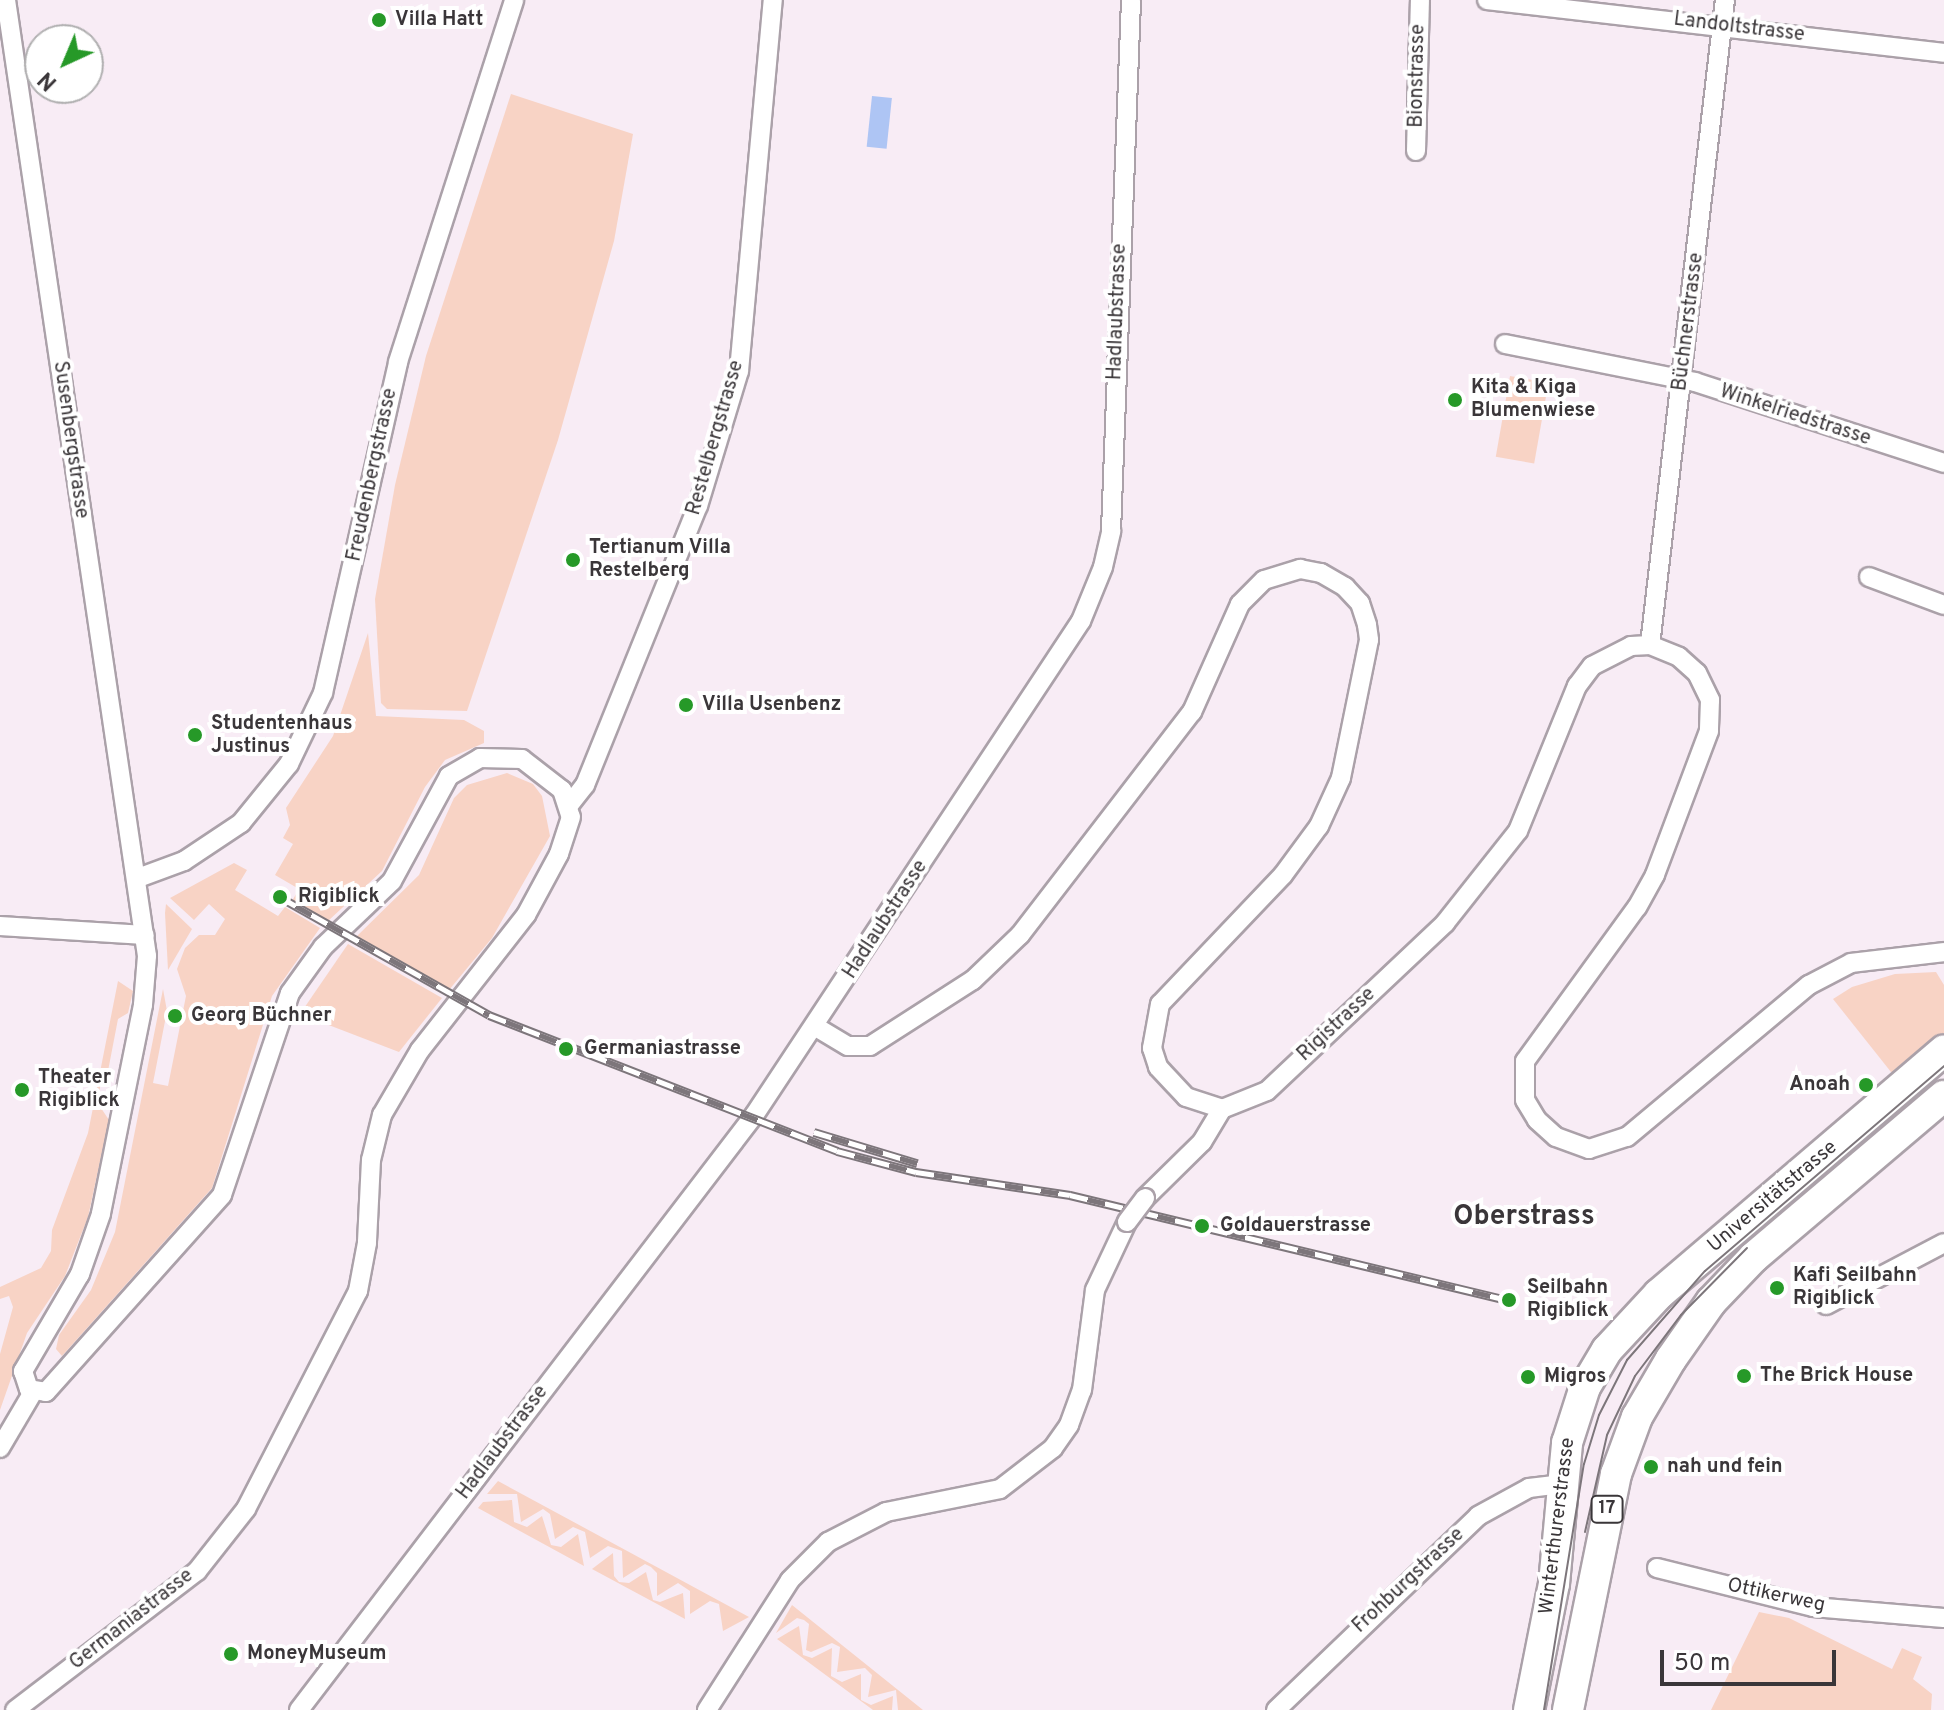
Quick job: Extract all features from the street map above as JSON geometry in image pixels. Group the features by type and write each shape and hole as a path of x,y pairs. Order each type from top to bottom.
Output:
{"main road":[{"name":"Universitätstrasse","path":"1607,1350 1659,1294 1944,1051"},
{"name":"Universitätstrasse","path":"1694,1325 1754,1257 1944,1096"},
{"name":"Winterthurerstrasse","path":"1568,1710 1604,1522 1623,1452 1651,1393 1694,1325"},
{"name":"Winterthurerstrasse","path":"1529,1710 1554,1584 1561,1484 1575,1413 1607,1350"}],"street":[{"name":"Susenbergstrasse","path":"6,0 118,781 138,878"},
{"name":"Freudenbergstrasse","path":"138,878 184,861 241,823 289,764 323,693 398,362 514,0"},
{"name":"Restelbergstrasse","path":"570,804 589,775 698,506 739,371 773,0"},
{"name":"Hadlaubstrasse","path":"299,1710 816,1027 1081,621 1103,567 1112,514 1131,0"},
{"name":"Bionstrasse","path":"1416,151 1420,0"},
{"name":"Landoltstrasse","path":"1487,0 1944,53"},
{"name":"Büchnerstrasse","path":"1650,645 1725,0"},
{"name":"Winkelriedstrasse","path":"1505,344 1682,379 1944,463"},
{"path":"707,1710 790,1580 828,1542 886,1512 1000,1489 1039,1465 1069,1425 1082,1390 1089,1314 1114,1243 1145,1198 1202,1142 1222,1109 1186,1097 1171,1084 1152,1048 1153,1028 1160,1004 1301,852 1341,778 1369,640 1360,603 1345,587 1307,570 1264,580 1240,604 1192,712 1020,935 973,980 870,1046 848,1046 816,1027"},
{"path":"1869,577 1944,605"},
{"path":"1650,645 1679,657 1697,673 1710,700 1709,731 1655,875 1637,907 1525,1061 1525,1100 1537,1120 1556,1137 1589,1149 1627,1137 1809,985 1851,963 1944,952"},
{"name":"Rigistrasse","path":"1222,1109 1267,1091 1445,923 1518,831 1577,686 1612,653 1650,645"},
{"path":"33,1392 46,1392 70,1367 222,1195 290,993 323,947 392,881 449,776 480,758 511,756 541,769 570,804"},
{"name":"Germaniastrasse","path":"15,1710 197,1571 246,1509 358,1291 367,1243 371,1160 382,1115 420,1050 526,915 559,854 571,817 570,804"},
{"path":"33,1392 23,1371 80,1274 101,1214 143,1005 145,935 138,878"},
{"path":"0,926 145,935"},
{"path":"1826,1305 1944,1243"},
{"path":"0,1448 33,1392"},
{"name":"Frohburgstrasse","path":"1276,1710 1402,1585 1478,1516 1507,1498 1549,1482 1561,1484"},
{"name":"Ottikerweg","path":"1657,1568 1810,1606 1944,1618"}],"shaded area":[{"path":"511,94 633,134 614,241 558,440 467,711 387,709 381,703 375,599 395,485 426,356"},
{"path":"1510,376 1548,383 1534,464 1496,457"},
{"path":"368,633 376,716 464,720 484,731 484,743 445,760 425,787 382,871 328,921 292,901 299,889 275,875 293,844 283,838 290,825 286,808 333,736"},
{"path":"507,773 533,784 542,796 550,836 492,938 449,990 356,937 419,875 454,798 467,785"},
{"path":"234,863 247,870 235,890 278,916 285,907 320,928 272,996 212,1188 62,1356 56,1349 59,1335 91,1290 115,1232 163,989 167,1011 153,1083 168,1086 186,996 177,969 185,948 199,935 215,935 225,919 209,904 194,920 170,898"},
{"path":"166,904 192,929 168,970 165,913"},
{"path":"348,944 442,998 399,1052 300,1014"},
{"path":"1936,972 1944,985 1944,1034 1900,1072 1891,1072 1833,999 1852,987 1895,974"},
{"path":"118,981 133,991 128,1013 118,1019 108,1071 103,1073 97,1102 109,1120 88,1217 65,1276 27,1333 0,1410 0,1354 13,1307 9,1296 0,1299 0,1287 41,1268 51,1251 52,1230 88,1133"},
{"path":"498,1481 749,1617 723,1631 719,1604 710,1601 690,1614 690,1591 678,1583 657,1596 657,1573 651,1567 645,1564 623,1578 622,1551 608,1546 590,1558 585,1532 573,1527 555,1539 550,1514 543,1509 521,1522 517,1494 487,1494"},
{"path":"512,1500 514,1522 527,1527 542,1516 551,1545 561,1547 578,1534 584,1566 478,1508 483,1502"},
{"path":"613,1553 614,1576 619,1582 629,1583 646,1572 653,1600 660,1602 683,1593 685,1619 592,1569"},
{"path":"792,1605 923,1710 898,1710 896,1690 868,1697 872,1675 865,1668 837,1672 840,1647 832,1643 811,1652 806,1650 809,1624 804,1620 797,1618 776,1633"},
{"path":"1759,1612 1789,1618 1892,1669 1902,1648 1922,1657 1913,1679 1932,1694 1931,1710 1711,1710"},
{"path":"799,1626 803,1655 812,1658 832,1648 831,1676 842,1682 861,1674 861,1700 871,1705 893,1696 892,1710 873,1710 777,1639"}],"water":[{"path":"872,96 892,98 887,149 867,147"}],"tram line":[{"path":"1544,1710 1584,1464 1599,1415 1627,1360 1705,1271 1944,1066"},
{"path":"1585,1532 1607,1435 1635,1376 1681,1315 1747,1248"}],"railway":[{"path":"280,897 489,1015 837,1151 916,1172 1070,1195 1509,1300"},
{"path":"814,1132 917,1163"}],"place":[{"name":"Villa Hatt","path":"379,20"},
{"name":"Kita & Kiga Blumenwiese","path":"1455,400"},
{"name":"Tertianum Villa Restelberg","path":"573,560"},
{"name":"Villa Usenbenz","path":"686,705"},
{"name":"Studentenhaus Justinus","path":"195,735"},
{"name":"Rigiblick","path":"280,897"},
{"name":"Georg Büchner","path":"175,1016"},
{"name":"Germaniastrasse","path":"566,1049"},
{"name":"Anoah","path":"1866,1085"},
{"name":"Theater Rigiblick","path":"22,1090"},
{"name":"Goldauerstrasse","path":"1202,1226"},
{"name":"Kafi Seilbahn Rigiblick","path":"1777,1288"},
{"name":"Seilbahn Rigiblick","path":"1509,1300"},
{"name":"The Brick House","path":"1744,1376"},
{"name":"Migros","path":"1528,1377"},
{"name":"nah und fein","path":"1651,1467"},
{"name":"MoneyMuseum","path":"231,1654"}],"district":[{"name":"Oberstrass","path":"1524,1217"}]}
